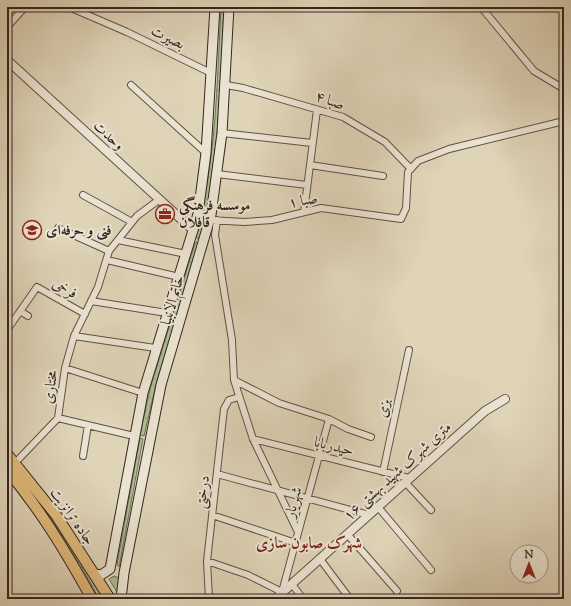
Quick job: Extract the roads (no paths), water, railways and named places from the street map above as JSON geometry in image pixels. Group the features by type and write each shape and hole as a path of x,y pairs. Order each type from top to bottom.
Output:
{"main road":[{"name":"خاتم الانبیا","path":"110,569 143,393 155,348 198,214 206,153 215,7"},
{"name":"خاتم الانبیا","path":"121,599 124,573 161,385 188,294 213,220 226,85 229,7"},
{"path":"204,171 207,168 212,167 217,174"},
{"path":"174,290 177,299 182,299 188,294"},
{"name":"جاده ترانزیت","path":"7,454 56,515 110,599"},
{"name":"جاده ترانزیت","path":"7,470 45,519 65,550 92,599"},
{"path":"95,574 101,575 110,569 124,573"}],"street":[{"path":"7,27 24,7"},
{"name":"بصيرت","path":"69,7 126,32 211,73"},
{"path":"481,7 534,71 564,89"},
{"name":"وحدت","path":"7,62 160,198 193,230"},
{"path":"131,85 206,153"},
{"name":"صبا ۴","path":"226,85 250,90 343,117 385,142 411,169"},
{"path":"304,212 317,110"},
{"path":"411,169 418,161 449,149 564,121"},
{"path":"222,133 312,143"},
{"path":"310,165 383,176"},
{"name":"صبا ۱","path":"213,220 244,222 272,220 321,208 401,219 406,208 406,186 408,172 411,169"},
{"path":"217,174 307,185"},
{"path":"82,195 132,222"},
{"name":"مختاری","path":"15,463 58,418 65,368 74,336 91,301 109,251 137,216 160,198"},
{"path":"213,220 232,340 234,380 253,439 298,532"},
{"path":"58,228 109,251"},
{"path":"118,240 186,254"},
{"path":"107,260 179,276"},
{"name":"فرخی","path":"7,330 37,287 85,314"},
{"path":"91,301 167,313"},
{"path":"20,311 28,316"},
{"path":"74,336 155,348"},
{"name":"بزی","path":"383,472 409,350"},
{"path":"65,368 143,393"},
{"path":"234,380 279,403 329,419 348,429 371,437"},
{"name":"درختی","path":"208,599 207,562 224,409 229,400 239,397"},
{"name":"۱۶ متری شهرک شهيد بهشتی","path":"275,599 485,411 505,399"},
{"path":"58,418 134,436"},
{"name":"شهریار","path":"282,592 329,419"},
{"path":"83,456 88,425"},
{"name":"حیدربابا","path":"253,439 383,472 407,480"},
{"path":"217,474 369,515"},
{"path":"407,480 431,510"},
{"path":"378,507 431,570"},
{"path":"212,516 296,543"},
{"path":"348,535 397,591"},
{"path":"320,559 350,599"},
{"path":"207,562 248,575 282,592"},
{"path":"292,584 303,599"}],"place":[{"name":"موسسه فرهنگی قافلان","path":"165,214"},
{"name":"فنی و حرفه‌ای","path":"32,230"}],"district":[{"name":"شهرک صابون سازی","path":"309,542"}]}
